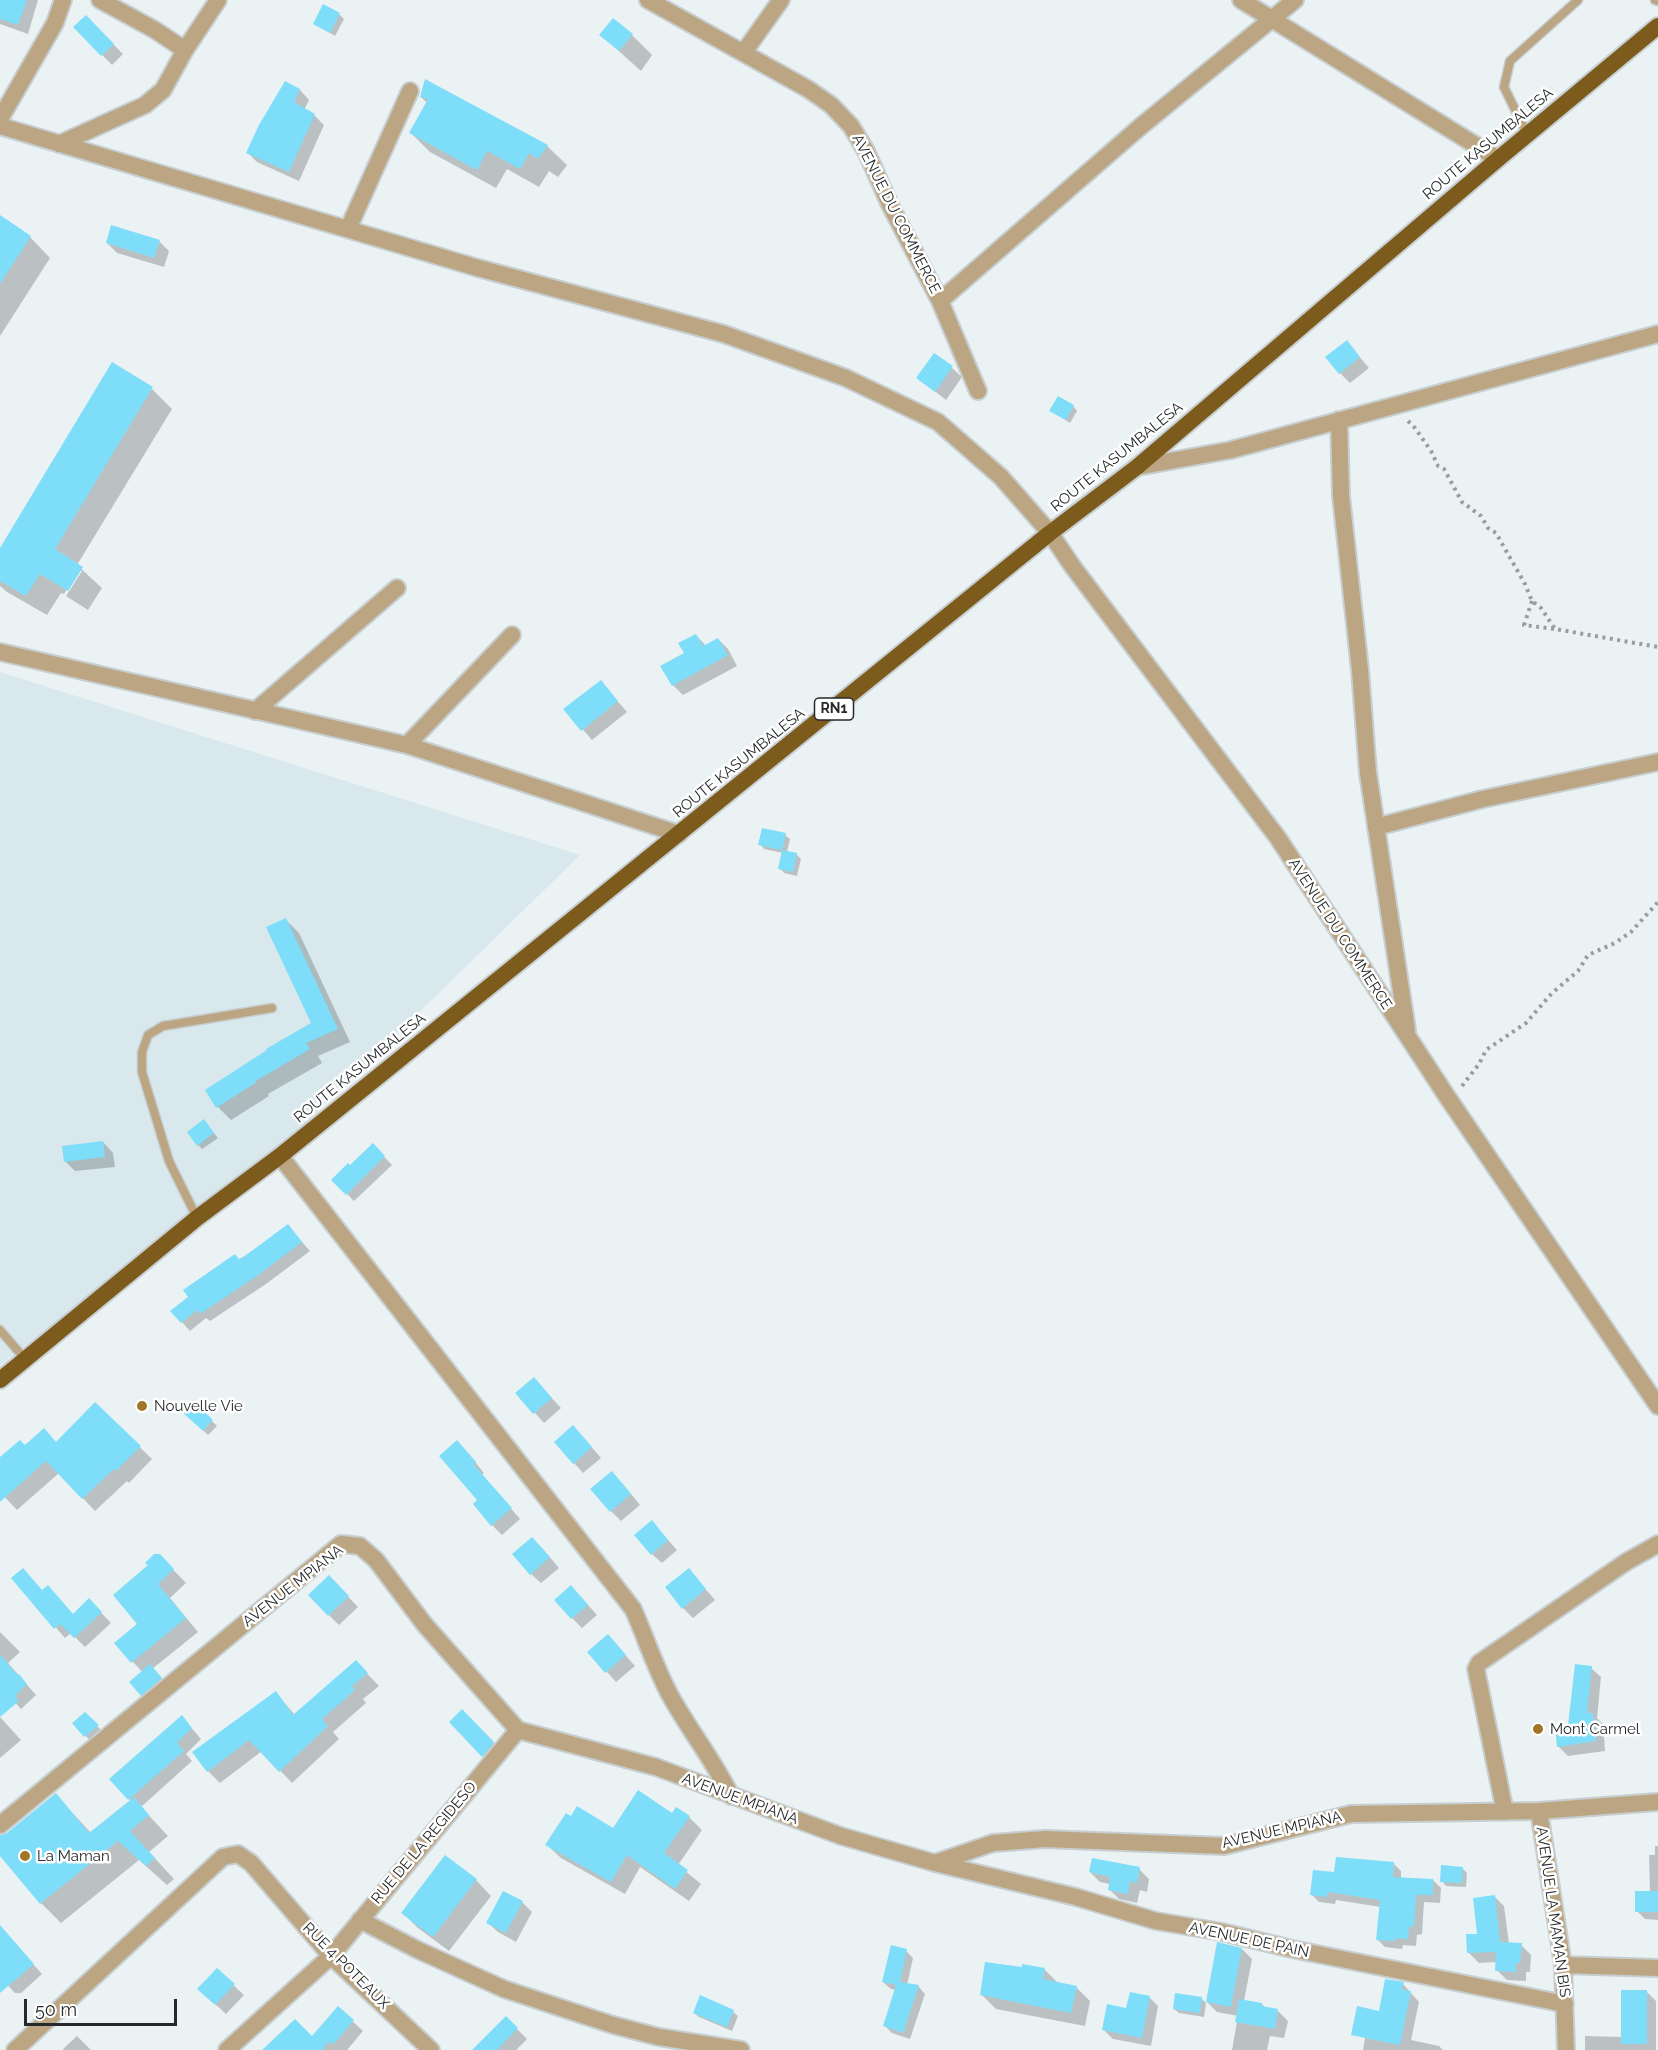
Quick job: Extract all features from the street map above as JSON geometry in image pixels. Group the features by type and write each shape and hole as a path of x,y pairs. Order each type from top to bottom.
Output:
{"highway":[{"name":"ROUTE KASUMBALESA","path":"0,1380 197,1218 280,1156 1050,533 1137,467 1527,134 1658,26"}],"street":[{"path":"0,119 55,23 63,0"},
{"path":"100,0 155,30 185,50"},
{"path":"59,144 145,105 163,90 185,50 218,0"},
{"name":"AVENUE DU COMMERCE","path":"648,0 808,89 831,105 851,126 866,150 890,205 940,301 978,391"},
{"path":"744,52 781,0"},
{"path":"1241,0 1498,159"},
{"path":"940,301 1140,128 1295,0"},
{"path":"348,230 410,91"},
{"name":"AVENUE DU COMMERCE","path":"0,126 478,268 724,334 823,368 938,422 1001,477 1050,533 1278,838 1448,1098 1658,1406"},
{"path":"1137,467 1231,450 1658,334"},
{"path":"1339,420 1342,507 1360,670 1368,773 1408,1038"},
{"path":"255,711 397,588"},
{"path":"407,745 512,635"},
{"path":"0,652 407,745 679,834"},
{"path":"1376,827 1483,799 1658,762"},
{"path":"280,1156 633,1609 670,1695 693,1735 718,1770 731,1796"},
{"name":"AVENUE MPIANA","path":"0,1825 342,1544 360,1546 376,1560 425,1625 518,1730 656,1767 841,1836 935,1863 993,1844 1045,1839 1224,1846 1351,1814 1539,1811 1658,1802"},
{"path":"1505,1812 1476,1669 1479,1663 1607,1575 1658,1544"},
{"name":"RUE DE LA REGIDESO","path":"227,2050 331,1956 518,1730"},
{"name":"AVENUE LA MAMAN BIS","path":"1539,1811 1563,1965 1566,2050"},
{"name":"RUE 4 POTEAUX","path":"15,2050 223,1857 238,1854 251,1863 331,1956 427,2049"},
{"name":"AVENUE DE PAIN","path":"935,1863 1076,1897 1156,1921 1222,1932 1292,1949 1565,2004"},
{"path":"360,1920 418,1950 504,1989 659,2037 741,2050"},
{"path":"1563,1965 1658,1968"}],"lane":[{"path":"1527,134 1504,87 1510,61 1578,0"},
{"path":"197,1218 169,1161 142,1072 142,1052 148,1035 163,1026 272,1008"},
{"path":"0,1330 26,1359"}],"path":[{"path":"1398,404 1406,420 1415,428 1431,451 1438,466 1444,469 1462,502 1496,533 1519,572 1532,601 1541,608 1555,629"},
{"path":"1532,601 1524,625 1658,647"},
{"path":"1448,1098 1467,1081 1486,1050 1526,1023 1552,993 1578,971 1588,955 1615,943 1631,932 1658,902"}],"shaded area":[{"path":"0,672 580,855 277,1151 0,1365"}],"building":[{"path":"0,0 27,0 18,25 0,19"},
{"path":"323,4 340,13 330,33 313,24"},
{"path":"86,15 114,44 101,56 73,27"},
{"path":"613,18 633,34 619,51 599,35"},
{"path":"425,79 548,145 538,159 529,153 520,169 487,151 477,170 409,133 428,99 420,97"},
{"path":"285,81 300,89 294,102 315,114 289,172 246,153 259,125"},
{"path":"0,215 31,236 0,284"},
{"path":"111,225 160,240 154,258 106,243"},
{"path":"1347,340 1360,357 1339,374 1325,357"},
{"path":"934,353 953,366 935,392 916,378"},
{"path":"112,362 153,387 55,549 83,567 68,591 40,574 26,596 0,581 0,548"},
{"path":"1058,396 1074,405 1066,420 1049,411"},
{"path":"696,634 703,646 718,638 728,655 672,686 660,666 684,653 678,643"},
{"path":"601,680 618,701 581,731 563,709"},
{"path":"762,828 786,833 782,850 758,845"},
{"path":"782,850 797,853 793,872 778,869"},
{"path":"286,918 338,1029 306,1043 310,1049 216,1108 205,1090 266,1049 311,1023 266,927"},
{"path":"204,1119 214,1133 197,1146 187,1132"},
{"path":"103,1141 105,1157 64,1162 62,1146"},
{"path":"373,1143 385,1156 346,1195 331,1180"},
{"path":"288,1224 302,1242 257,1276 200,1314 197,1310 181,1323 170,1311 188,1297 183,1290 235,1254 239,1259 245,1256"},
{"path":"534,1377 552,1398 533,1414 515,1393"},
{"path":"192,1400 213,1420 203,1431 181,1411"},
{"path":"95,1402 141,1446 116,1471 114,1469 82,1499 46,1461 0,1502 0,1457 20,1440 25,1445 44,1428 56,1442"},
{"path":"573,1425 592,1447 573,1464 554,1442"},
{"path":"457,1440 476,1462 473,1464 512,1508 491,1526 473,1504 477,1500 439,1456"},
{"path":"612,1471 631,1494 610,1512 590,1489"},
{"path":"652,1520 668,1540 651,1555 634,1535"},
{"path":"532,1537 550,1557 530,1575 512,1554"},
{"path":"154,1554 160,1554 174,1569 158,1584 186,1618 131,1663 114,1643 137,1624 113,1595 148,1565 145,1563"},
{"path":"23,1568 42,1590 48,1585 73,1614 89,1598 102,1612 74,1638 60,1624 54,1629 11,1578"},
{"path":"689,1568 706,1589 682,1609 665,1587"},
{"path":"329,1575 349,1596 328,1616 308,1595"},
{"path":"571,1585 588,1605 571,1619 554,1600"},
{"path":"608,1634 626,1655 605,1673 587,1652"},
{"path":"0,1654 27,1684 15,1696 19,1701 0,1717"},
{"path":"356,1660 368,1673 352,1686 355,1690 322,1719 328,1726 279,1772 249,1740 207,1772 192,1752 276,1691 293,1715"},
{"path":"150,1664 162,1678 141,1696 129,1682"},
{"path":"1575,1664 1592,1666 1587,1713 1593,1713 1596,1741 1557,1747 1555,1726 1568,1725"},
{"path":"462,1709 494,1742 482,1757 449,1722"},
{"path":"85,1712 99,1725 84,1737 72,1723"},
{"path":"182,1715 192,1728 177,1743 184,1751 128,1800 109,1779"},
{"path":"638,1790 672,1813 676,1807 690,1816 664,1853 688,1870 675,1889 627,1855 611,1882 545,1845 566,1813 571,1816 577,1806 613,1828"},
{"path":"56,1793 89,1833 134,1797 149,1815 130,1831 155,1858 146,1866 118,1841 40,1904 0,1856 0,1835 7,1833"},
{"path":"445,1855 477,1879 433,1937 401,1913"},
{"path":"1336,1857 1394,1862 1393,1877 1433,1879 1433,1895 1416,1895 1414,1926 1409,1927 1408,1939 1376,1940 1380,1900 1328,1892 1327,1897 1310,1895 1313,1870 1334,1872"},
{"path":"1092,1858 1140,1867 1137,1883 1130,1881 1128,1894 1108,1890 1110,1877 1089,1872"},
{"path":"1441,1865 1463,1867 1462,1883 1440,1882"},
{"path":"503,1891 523,1901 506,1933 486,1923"},
{"path":"1635,1891 1658,1891 1658,1912 1635,1912"},
{"path":"1495,1895 1500,1942 1522,1943 1520,1963 1516,1963 1516,1972 1495,1971 1496,1952 1467,1953 1466,1934 1477,1934 1473,1898"},
{"path":"0,1925 34,1964 0,1993"},
{"path":"1217,1942 1242,1948 1231,2007 1206,2002"},
{"path":"891,1945 907,1949 900,1982 919,1985 903,2033 883,2026 896,1985 882,1982"},
{"path":"985,1962 1045,1968 1043,1979 1077,1986 1071,2013 980,1995"},
{"path":"217,1968 235,1984 215,2005 197,1989"},
{"path":"1385,1979 1404,1982 1402,1990 1411,1991 1400,2045 1351,2035 1357,2006 1379,2011"},
{"path":"1621,1990 1647,1990 1647,2044 1621,2044"},
{"path":"1130,1992 1150,1996 1142,2038 1102,2030 1107,2004 1126,2008"},
{"path":"1175,1993 1202,1997 1200,2013 1173,2009"},
{"path":"700,1995 734,2010 727,2027 693,2013"},
{"path":"1239,1999 1262,2003 1262,2006 1278,2009 1275,2029 1235,2022"},
{"path":"338,2006 354,2020 333,2045 330,2041 323,2048 325,2050 262,2050 295,2019 312,2036"},
{"path":"506,2016 518,2028 497,2050 472,2050"}],"place":[{"name":"Nouvelle Vie","path":"142,1406"},
{"name":"Mont Carmel","path":"1538,1729"},
{"name":"La Maman","path":"25,1856"}]}
